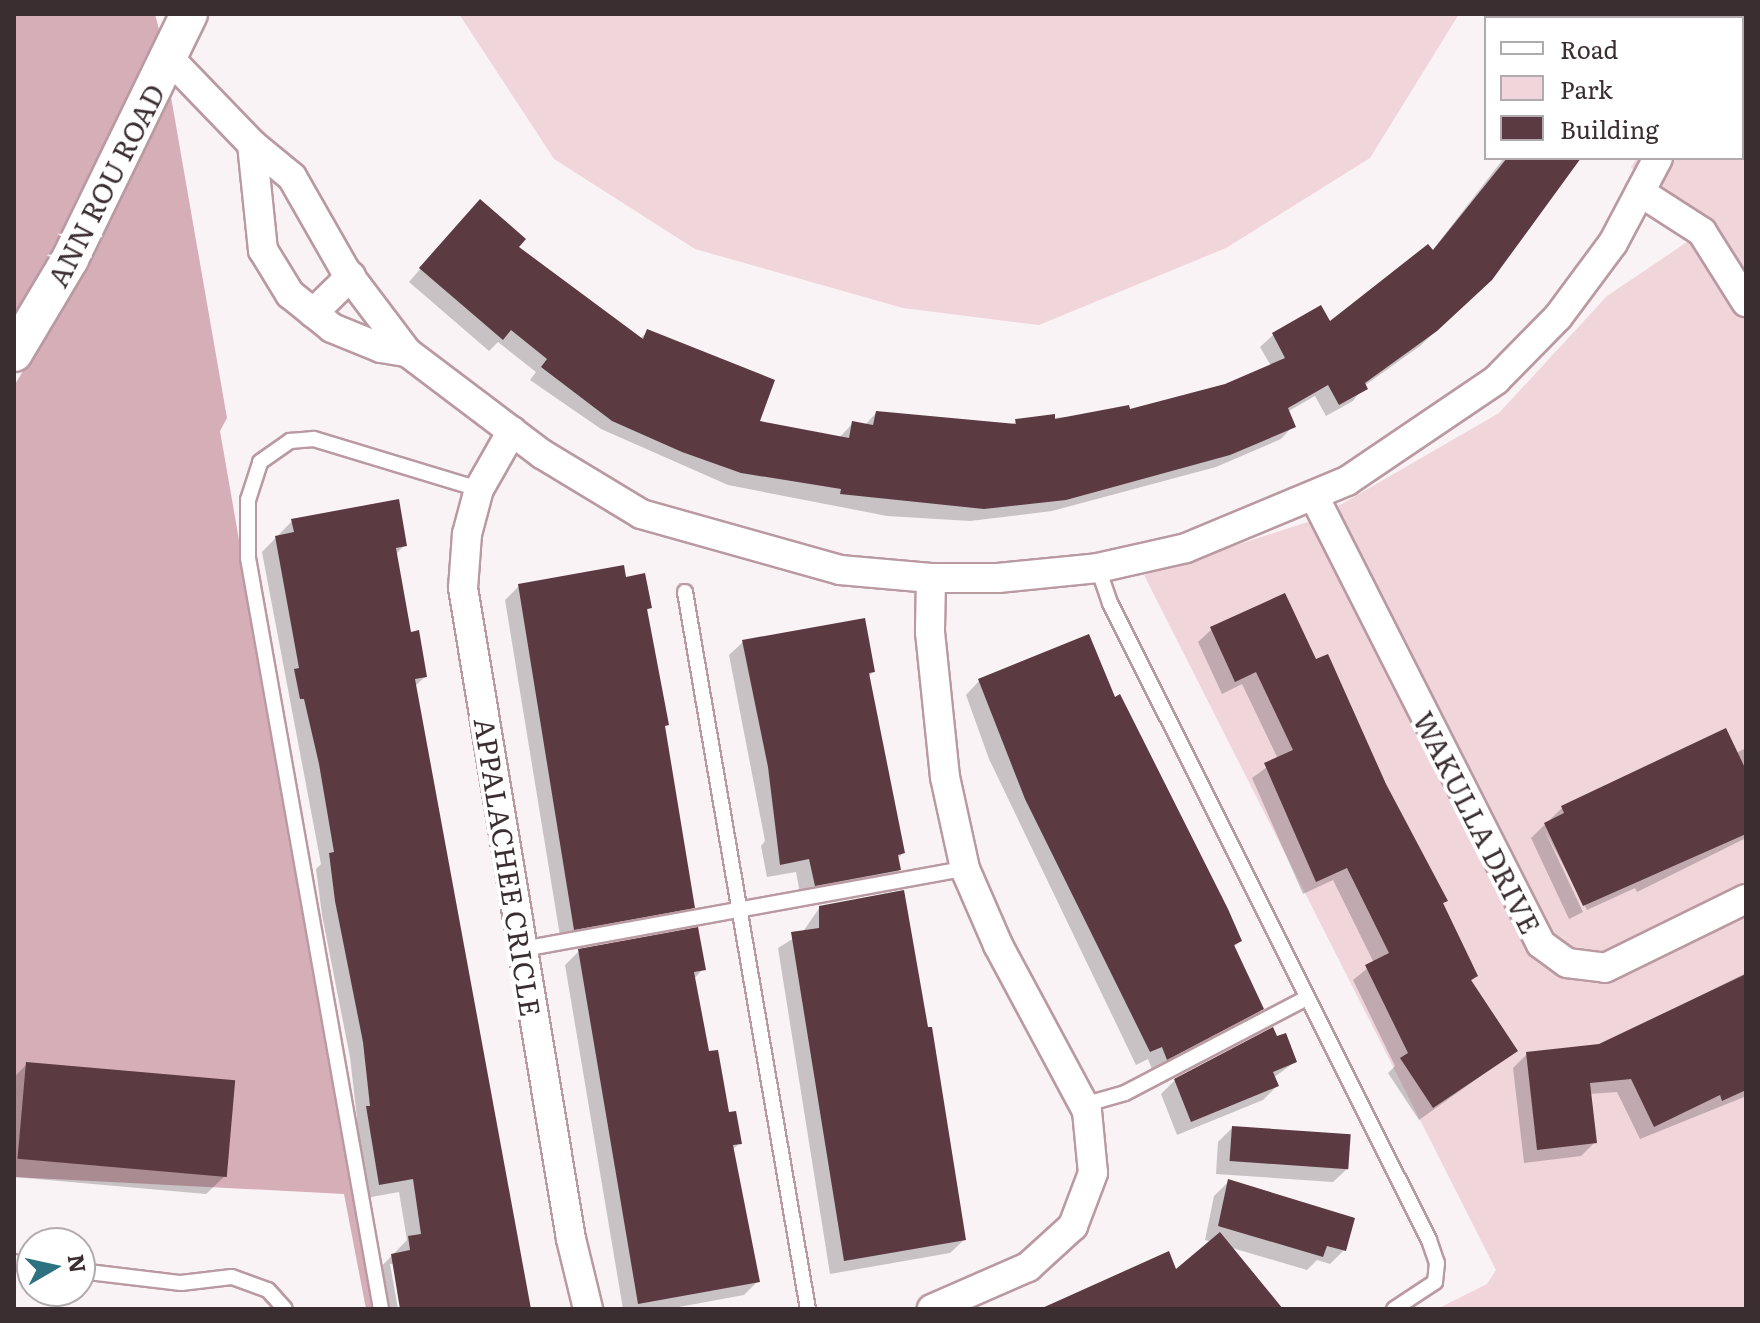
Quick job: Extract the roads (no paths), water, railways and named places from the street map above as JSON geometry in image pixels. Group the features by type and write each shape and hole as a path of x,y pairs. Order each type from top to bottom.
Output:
{"street":[{"name":"ANN ROU ROAD","path":"14,353 70,259 171,60 189,14"},
{"path":"171,60 252,144 292,177 351,276 407,352 512,431 641,514 840,570 931,578 998,578 1098,568 1186,548 1314,496 1359,474 1496,380 1558,317 1613,243 1657,160"},
{"path":"252,144 263,250 290,294 332,328 381,348 407,352"},
{"path":"1640,192 1702,232 1746,302"},
{"path":"313,313 351,276"},
{"name":"APPALACHEE CRICLE","path":"512,431 479,489 467,534 463,588 523,949 588,1309"},
{"name":"WAKULLA DRIVE","path":"1314,496 1541,944 1567,963 1605,968 1746,899"},
{"path":"931,578 929,627 945,777 965,869 998,945 1083,1105 1093,1173 1073,1226 1028,1267 932,1309"}],"lane":[{"path":"381,1309 248,558 248,500 260,462 290,441 314,439 479,489"},
{"path":"1098,568 1117,617 1437,1263 1435,1282 1394,1309"},
{"path":"685,592 740,907 766,1082 808,1309"},
{"path":"523,949 740,907 965,869"},
{"path":"1083,1105 1125,1093 1307,998"},
{"path":"96,1273 181,1283 232,1277 268,1290 285,1309"}]}
